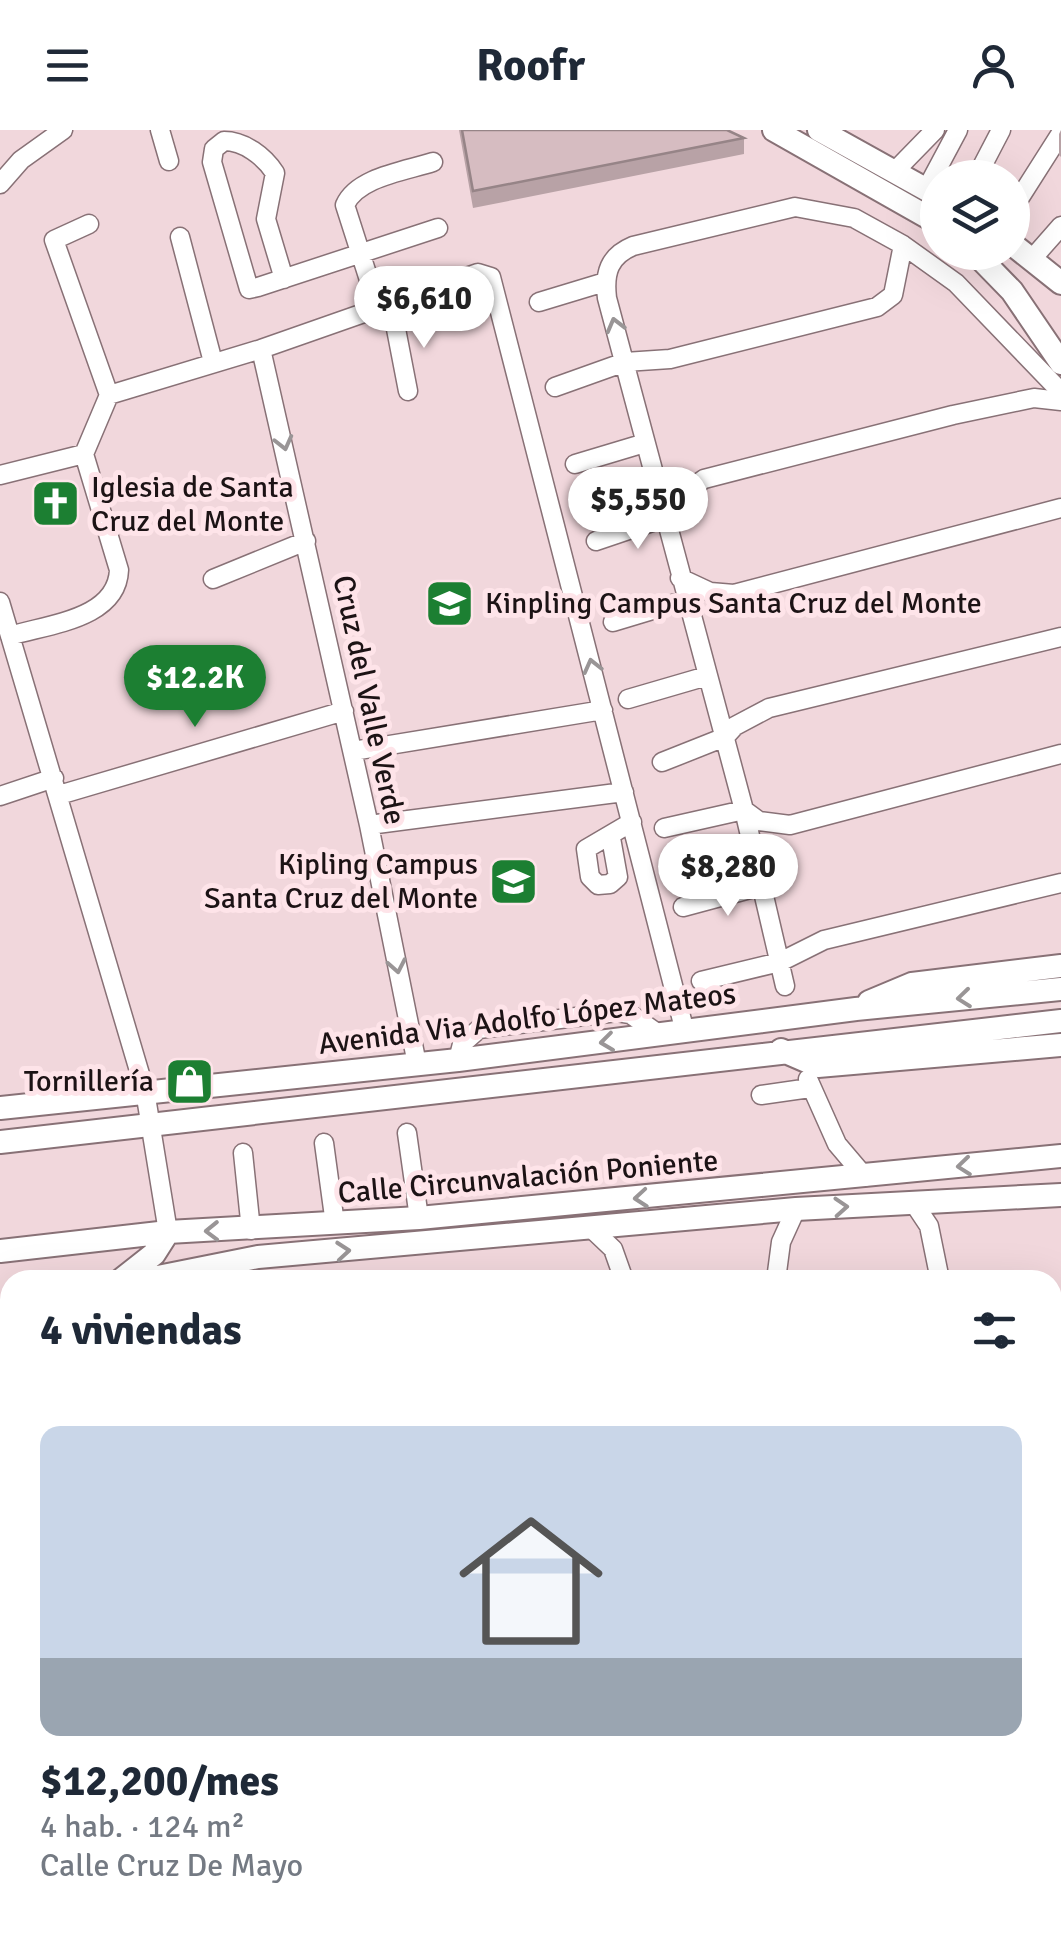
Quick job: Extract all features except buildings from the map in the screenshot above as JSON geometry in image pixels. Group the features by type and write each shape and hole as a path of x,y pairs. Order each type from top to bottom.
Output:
{"main road":[{"path":"774,130 920,213"},
{"path":"819,130 920,186"},
{"path":"1032,259 1061,283"},
{"path":"992,270 1012,291 1060,360"},
{"path":"1060,360 1061,327"},
{"path":"856,1009 912,984 1061,966"},
{"name":"Avenida Via Adolfo López Mateos","path":"0,1108 458,1060 856,1009 1061,989"},
{"name":"Avenida Via Adolfo López Mateos","path":"0,1142 1061,1021"},
{"path":"781,1050 818,1066 1061,1045"},
{"name":"Calle Circunvalación Poniente","path":"0,1250 168,1232 419,1218 1061,1156"},
{"name":"Calle Circunvalación Poniente","path":"202,1270 258,1258 796,1210 1061,1196"},
{"path":"134,1270 154,1254 168,1232"}],"street":[{"path":"0,184 32,150 63,130"},
{"path":"160,130 169,161"},
{"path":"894,172 935,130"},
{"path":"946,160 958,130"},
{"path":"986,160 1002,130"},
{"path":"1030,182 1061,133"},
{"path":"284,279 266,219 274,173 268,162 237,141 224,141 214,149 212,162 249,289 284,279 359,255 438,228"},
{"path":"408,392 384,305 359,255 346,215 349,194 433,162"},
{"path":"785,986 744,810 664,518 605,282 618,252 794,206 854,218 903,244 956,283 1061,392"},
{"path":"10,636 90,611 106,603 118,588 118,570 84,454 109,395 54,240 88,224"},
{"path":"1032,259 1060,229"},
{"path":"180,237 212,362"},
{"path":"555,387 624,362 670,359 877,307 893,294 903,244"},
{"path":"109,395 484,274 495,283 685,1032"},
{"path":"539,302 605,282"},
{"name":"Cruz del Valle Verde","path":"261,348 344,710 417,1064"},
{"path":"596,541 664,518 678,497 704,480 952,415 1034,398 1061,401"},
{"path":"575,464 645,443"},
{"path":"0,475 84,454"},
{"path":"680,578 710,592 734,594 1061,508"},
{"path":"213,579 306,540"},
{"path":"613,622 686,600"},
{"path":"0,602 145,1092 168,1232"},
{"path":"662,762 724,737 735,726 769,708 1061,636"},
{"path":"628,699 707,676"},
{"path":"0,796 57,786 344,710"},
{"path":"352,751 603,710"},
{"path":"744,810 758,821 790,825 1061,754"},
{"path":"369,825 624,792"},
{"path":"664,828 744,810"},
{"path":"612,838 632,822"},
{"path":"701,981 780,962 824,940 1061,883"},
{"path":"683,907 761,886"},
{"path":"761,1095 809,1084 837,1144 865,1177"},
{"path":"407,1133 419,1218"},
{"path":"324,1144 335,1224"},
{"path":"243,1153 251,1230"},
{"path":"913,1202 933,1238 938,1270"},
{"path":"777,1270 781,1242 796,1210"},
{"path":"593,1230 613,1249 620,1270"}],"place":[{"name":"Iglesia de Santa Cruz del Monte","path":"56,504"},
{"name":"Kinpling Campus Santa Cruz del Monte","path":"450,603"},
{"name":"Kipling Campus Santa Cruz del Monte","path":"513,881"},
{"name":"Tornillería","path":"189,1081"}]}
